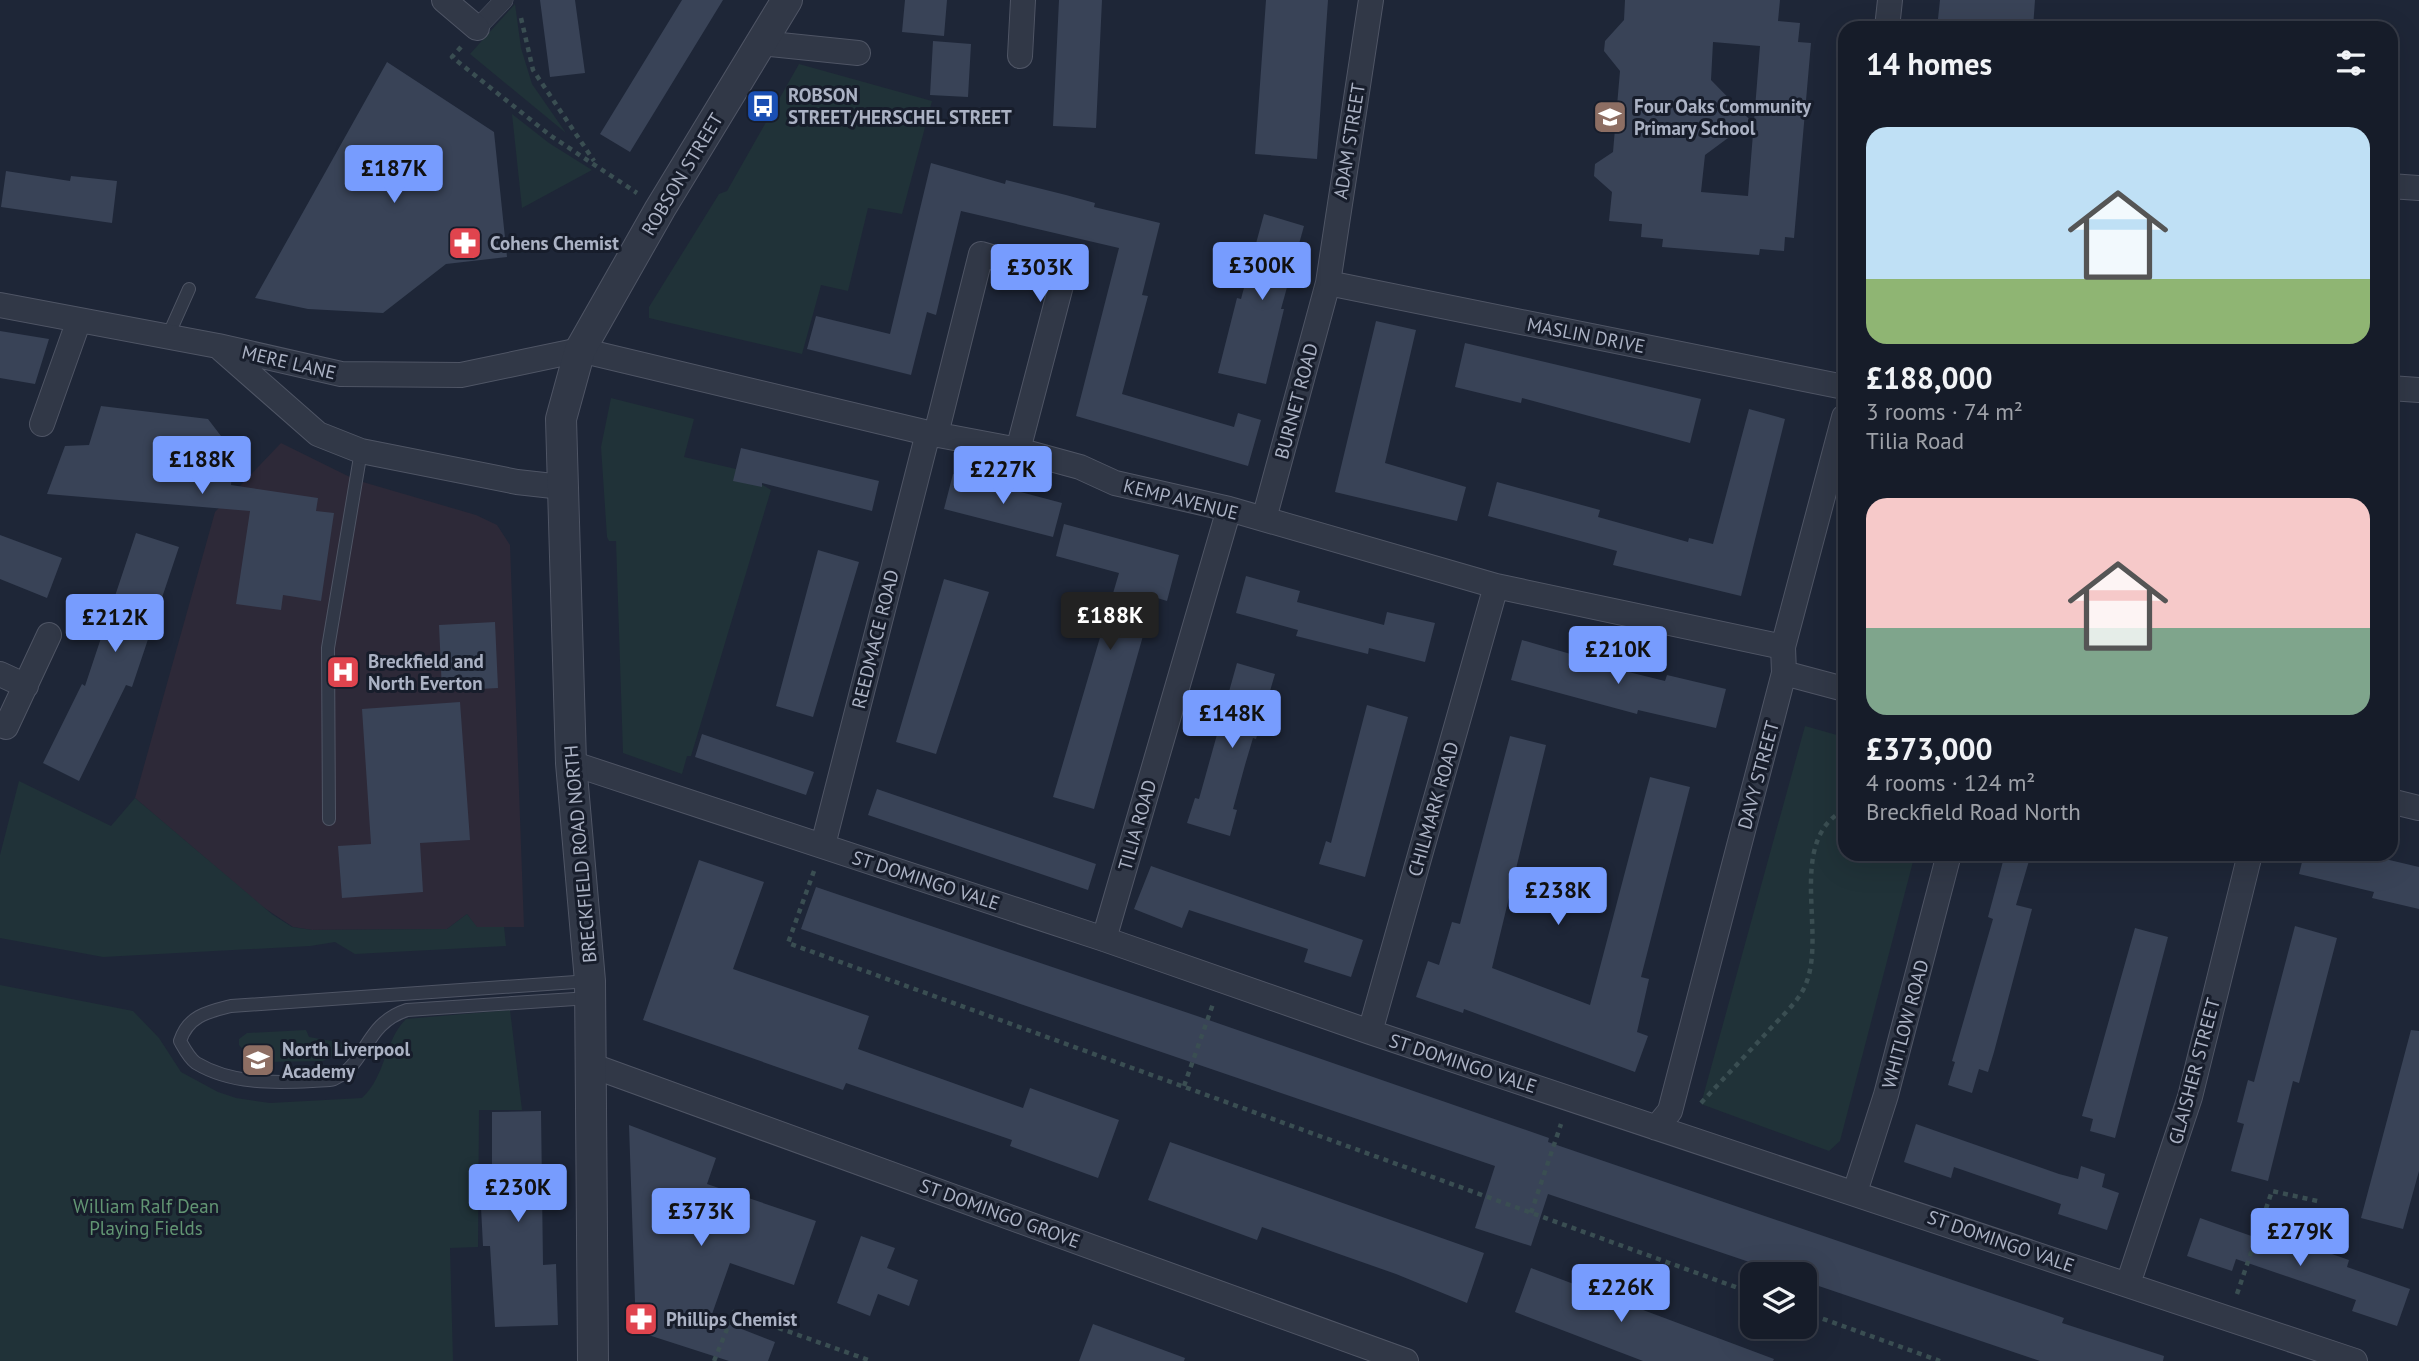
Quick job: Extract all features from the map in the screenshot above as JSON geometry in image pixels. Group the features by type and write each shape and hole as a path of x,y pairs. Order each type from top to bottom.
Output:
{"street":[{"path":"444,0 477,28 503,0"},
{"name":"ROBSON STREET","path":"580,350 660,209 787,0"},
{"path":"1020,56 1023,0"},
{"name":"ADAM STREET","path":"1328,283 1371,0"},
{"path":"1888,21 1890,0"},
{"path":"761,43 858,53"},
{"path":"2398,187 2419,188"},
{"name":"REEDMACE ROAD","path":"823,845 981,254 1063,278 1018,450"},
{"name":"MASLIN DRIVE","path":"1328,283 1838,386"},
{"name":"BURNET ROAD","path":"1264,519 1328,283"},
{"name":"MERE LANE","path":"0,305 218,346 341,374 461,375 580,350"},
{"path":"42,424 79,320"},
{"path":"218,346 318,434 361,451 517,482 562,487"},
{"name":"KEMP AVENUE","path":"580,350 932,434 1018,450 1080,467 1115,483 1229,509 1496,586 1783,647"},
{"name":"BRECKFIELD ROAD NORTH","path":"580,350 561,419 562,487 571,763 590,990 593,1066 595,1360"},
{"path":"2398,389 2419,390"},
{"name":"DAVY STREET","path":"1656,1128 1670,1111 1784,673 1783,647 1838,440"},
{"name":"TILIA ROAD","path":"1104,939 1229,509"},
{"name":"CHILMARK ROAD","path":"1370,1032 1496,586"},
{"path":"6,727 49,635"},
{"path":"1784,673 1838,688"},
{"path":"0,674 26,685"},
{"name":"ST DOMINGO VALE","path":"571,763 1104,939 1370,1032 2355,1361"},
{"path":"2398,803 2419,808"},
{"name":"WHITLOW ROAD","path":"1855,1192 1886,1095 1947,861"},
{"name":"GLAISHER STREET","path":"2128,1284 2190,1097 2248,861"},
{"name":"ST DOMINGO GROVE","path":"593,1066 1406,1361"}],"lane":[{"path":"167,337 189,289"},
{"path":"329,819 328,648 361,451"},
{"path":"590,990 407,1010 391,1015 378,1026 356,1060 333,1079 272,1084 228,1077 194,1062 180,1041 184,1029 198,1014 231,1006 590,990"}],"path":[{"path":"522,11 533,70 597,164"},
{"path":"477,28 452,57 551,136 597,164 660,209"},
{"path":"1701,1104 1788,1010 1805,986 1810,963 1814,849 1821,830 1838,815"},
{"path":"823,845 788,943 1740,1289"},
{"path":"1184,1086 1221,981"},
{"path":"1531,1213 1570,1098"},
{"path":"2228,1318 2272,1191 2322,1202"},
{"path":"714,1361 734,1312 871,1361"},
{"path":"1817,1317 1940,1361"}],"shaded area":[{"name":"Breckfield and North Everton","path":"281,443 356,480 476,515 497,525 510,545 524,927 476,927 467,914 447,929 312,930 293,927 260,905 135,798 215,512"}],"green space":[{"path":"515,4 521,48 532,84 566,133 470,54"},
{"path":"799,64 932,101 902,214 868,208 848,291 821,285 802,354 649,318 649,307 719,194 727,191"},
{"path":"512,114 549,143 592,170 522,208"},
{"path":"611,398 694,419 684,457 736,469 771,490 691,756 687,756 682,774 623,753 616,541 609,541 607,537 601,447"},
{"path":"1805,726 1838,735 1838,861 1913,861 1840,1141 1829,1151 1701,1104"},
{"path":"19,781 111,826 135,798 273,915 292,927 312,930 447,929 467,914 477,927 504,927 506,946 355,954 335,942 310,946 103,957 0,938 0,855"},
{"name":"William Ralf Dean Playing Fields","path":"0,985 133,1011 159,1038 181,1072 218,1092 236,1098 270,1103 362,1098 376,1079 393,1038 406,1019 510,1010 522,1110 479,1110 478,1247 450,1248 453,1361 0,1361"},
{"path":"306,1030 309,1037 344,1043 339,1052 323,1061 267,1062 250,1057 239,1045 239,1039 247,1033"}],"building":[{"path":"540,0 575,0 585,73 550,77"},
{"path":"682,0 723,0 630,152 600,134"},
{"path":"905,0 947,0 944,36 902,32"},
{"path":"1059,0 1102,0 1096,128 1053,126"},
{"path":"1266,0 1328,0 1317,159 1255,154"},
{"path":"1625,0 1780,0 1778,21 1800,23 1798,42 1811,43 1794,238 1785,237 1784,251 1760,249 1759,255 1662,247 1663,239 1641,237 1642,224 1609,221 1612,192 1594,176 1595,164 1613,152 1620,71 1604,51 1605,41 1624,20","holes":["1713,42 1760,46 1748,196 1701,192 1705,155 1751,121 1711,80"]},
{"path":"1940,0 2035,0 2034,21 1938,21"},
{"path":"933,41 971,44 968,97 930,95"},
{"path":"387,62 494,132 507,257 446,264 383,313 308,309 255,298"},
{"path":"931,163 1005,184 1006,180 1066,195 1095,203 1094,207 1160,223 1142,295 1148,296 1122,394 1234,427 1238,413 1261,420 1248,466 1076,416 1119,248 961,211 936,315 927,312 911,375 807,349 816,316 890,334"},
{"path":"6,171 70,181 71,176 117,181 112,223 1,207"},
{"path":"1264,214 1304,226 1281,309 1284,309 1266,384 1218,373 1237,298 1241,299"},
{"path":"1376,321 1416,330 1385,463 1466,487 1457,521 1335,492"},
{"path":"0,331 49,339 35,384 0,378"},
{"path":"1465,343 1701,399 1690,443 1522,398 1521,403 1455,387"},
{"path":"101,406 208,419 234,453 231,485 318,498 316,511 334,513 321,601 283,595 281,610 236,604 250,511 47,494 65,446 89,445"},
{"path":"1749,409 1785,419 1741,596 1613,565 1617,551 1488,516 1497,482 1600,510 1598,517 1688,542 1689,538 1713,544"},
{"path":"741,448 879,481 872,511 762,483 762,487 733,481"},
{"path":"953,474 1062,503 1053,537 944,509"},
{"path":"1064,524 1179,555 1167,601 1154,597 1094,809 1053,797 1119,573 1056,556"},
{"path":"136,533 179,547 132,687 126,685 79,781 43,763 82,684 85,686"},
{"path":"0,535 62,558 47,598 0,579"},
{"path":"818,550 859,562 813,717 776,706"},
{"path":"1246,576 1300,591 1297,602 1384,625 1387,612 1435,623 1425,662 1369,648 1368,654 1296,636 1298,630 1236,613"},
{"path":"944,579 989,592 936,754 896,742"},
{"path":"495,622 498,688 442,691 439,625"},
{"path":"1522,640 1581,657 1580,660 1665,681 1667,675 1726,689 1716,728 1638,710 1637,714 1511,680"},
{"path":"1237,663 1275,674 1256,739 1253,738 1245,765 1233,809 1237,810 1230,836 1187,823 1195,798 1199,799"},
{"path":"460,702 470,840 420,843 423,892 342,898 338,846 371,844 362,709"},
{"path":"1367,705 1408,717 1365,877 1319,864 1326,841 1331,843"},
{"path":"702,734 814,772 806,795 695,757"},
{"path":"1510,736 1546,745 1492,968 1590,1005 1650,777 1690,787 1641,977 1649,979 1637,1032 1648,1036 1635,1072 1464,1009 1463,1013 1416,997 1428,961 1439,965 1452,922 1460,924"},
{"path":"877,789 1096,864 1088,890 868,815"},
{"path":"699,860 764,882 733,969 869,1016 858,1049 1023,1108 1030,1088 1119,1120 1098,1178 1010,1146 1012,1140 846,1083 843,1090 643,1020"},
{"path":"2003,861 2029,861 2016,905 2032,909 1988,1072 1979,1069 1972,1093 1948,1085 1955,1062 1952,1061 1993,919 1988,917"},
{"path":"2302,861 2394,861 2419,867 2419,909 2372,898 2374,892 2299,874"},
{"path":"1151,866 1363,940 1351,977 1304,962 1308,949 1189,910 1182,928 1134,909"},
{"path":"816,887 1200,1017 1549,1138 1548,1142 2064,1318 2062,1323 2164,1356 2163,1361 2040,1361 1817,1285 1817,1262 1749,1262 1548,1194 1531,1246 1475,1228 1495,1166 801,929"},
{"path":"2295,926 2337,938 2299,1083 2293,1081 2268,1181 2231,1171 2244,1124 2237,1122 2248,1080 2254,1082"},
{"path":"2135,928 2168,937 2115,1138 2090,1131 2093,1119 2082,1116"},
{"path":"2411,1030 2419,1031 2419,1171 2403,1229 2361,1218"},
{"path":"541,1111 543,1265 556,1264 558,1325 495,1327 490,1246 483,1246 480,1188 492,1188 492,1112"},
{"path":"1916,1124 2059,1174 2078,1179 2081,1166 2105,1174 2102,1187 2119,1193 2107,1230 2058,1214 2061,1204 1954,1167 1951,1178 1904,1162"},
{"path":"629,1125 716,1158 707,1184 816,1221 794,1285 730,1263 711,1317 775,1342 768,1361 729,1361 636,1331"},
{"path":"1170,1142 1484,1253 1467,1303 1396,1274 1262,1227 1257,1240 1148,1200"},
{"path":"2200,1218 2260,1239 2263,1230 2349,1260 2347,1267 2410,1289 2397,1326 2352,1311 2356,1300 2236,1259 2232,1271 2187,1256"},
{"path":"861,1236 895,1248 887,1268 918,1280 909,1306 878,1294 870,1316 837,1303"},
{"path":"1531,1268 1774,1359 1643,1361 1515,1312"},
{"path":"1093,1324 1185,1358 1184,1361 1079,1361"}],"place":[{"name":"ROBSON STREET/HERSCHEL STREET","path":"763,106"},
{"name":"Four Oaks Community Primary School","path":"1610,117"},
{"name":"Cohens Chemist","path":"465,243"},
{"name":"Breckfield and North Everton","path":"343,672"},
{"name":"North Liverpool Academy","path":"258,1060"},
{"name":"Phillips Chemist","path":"641,1319"}]}
